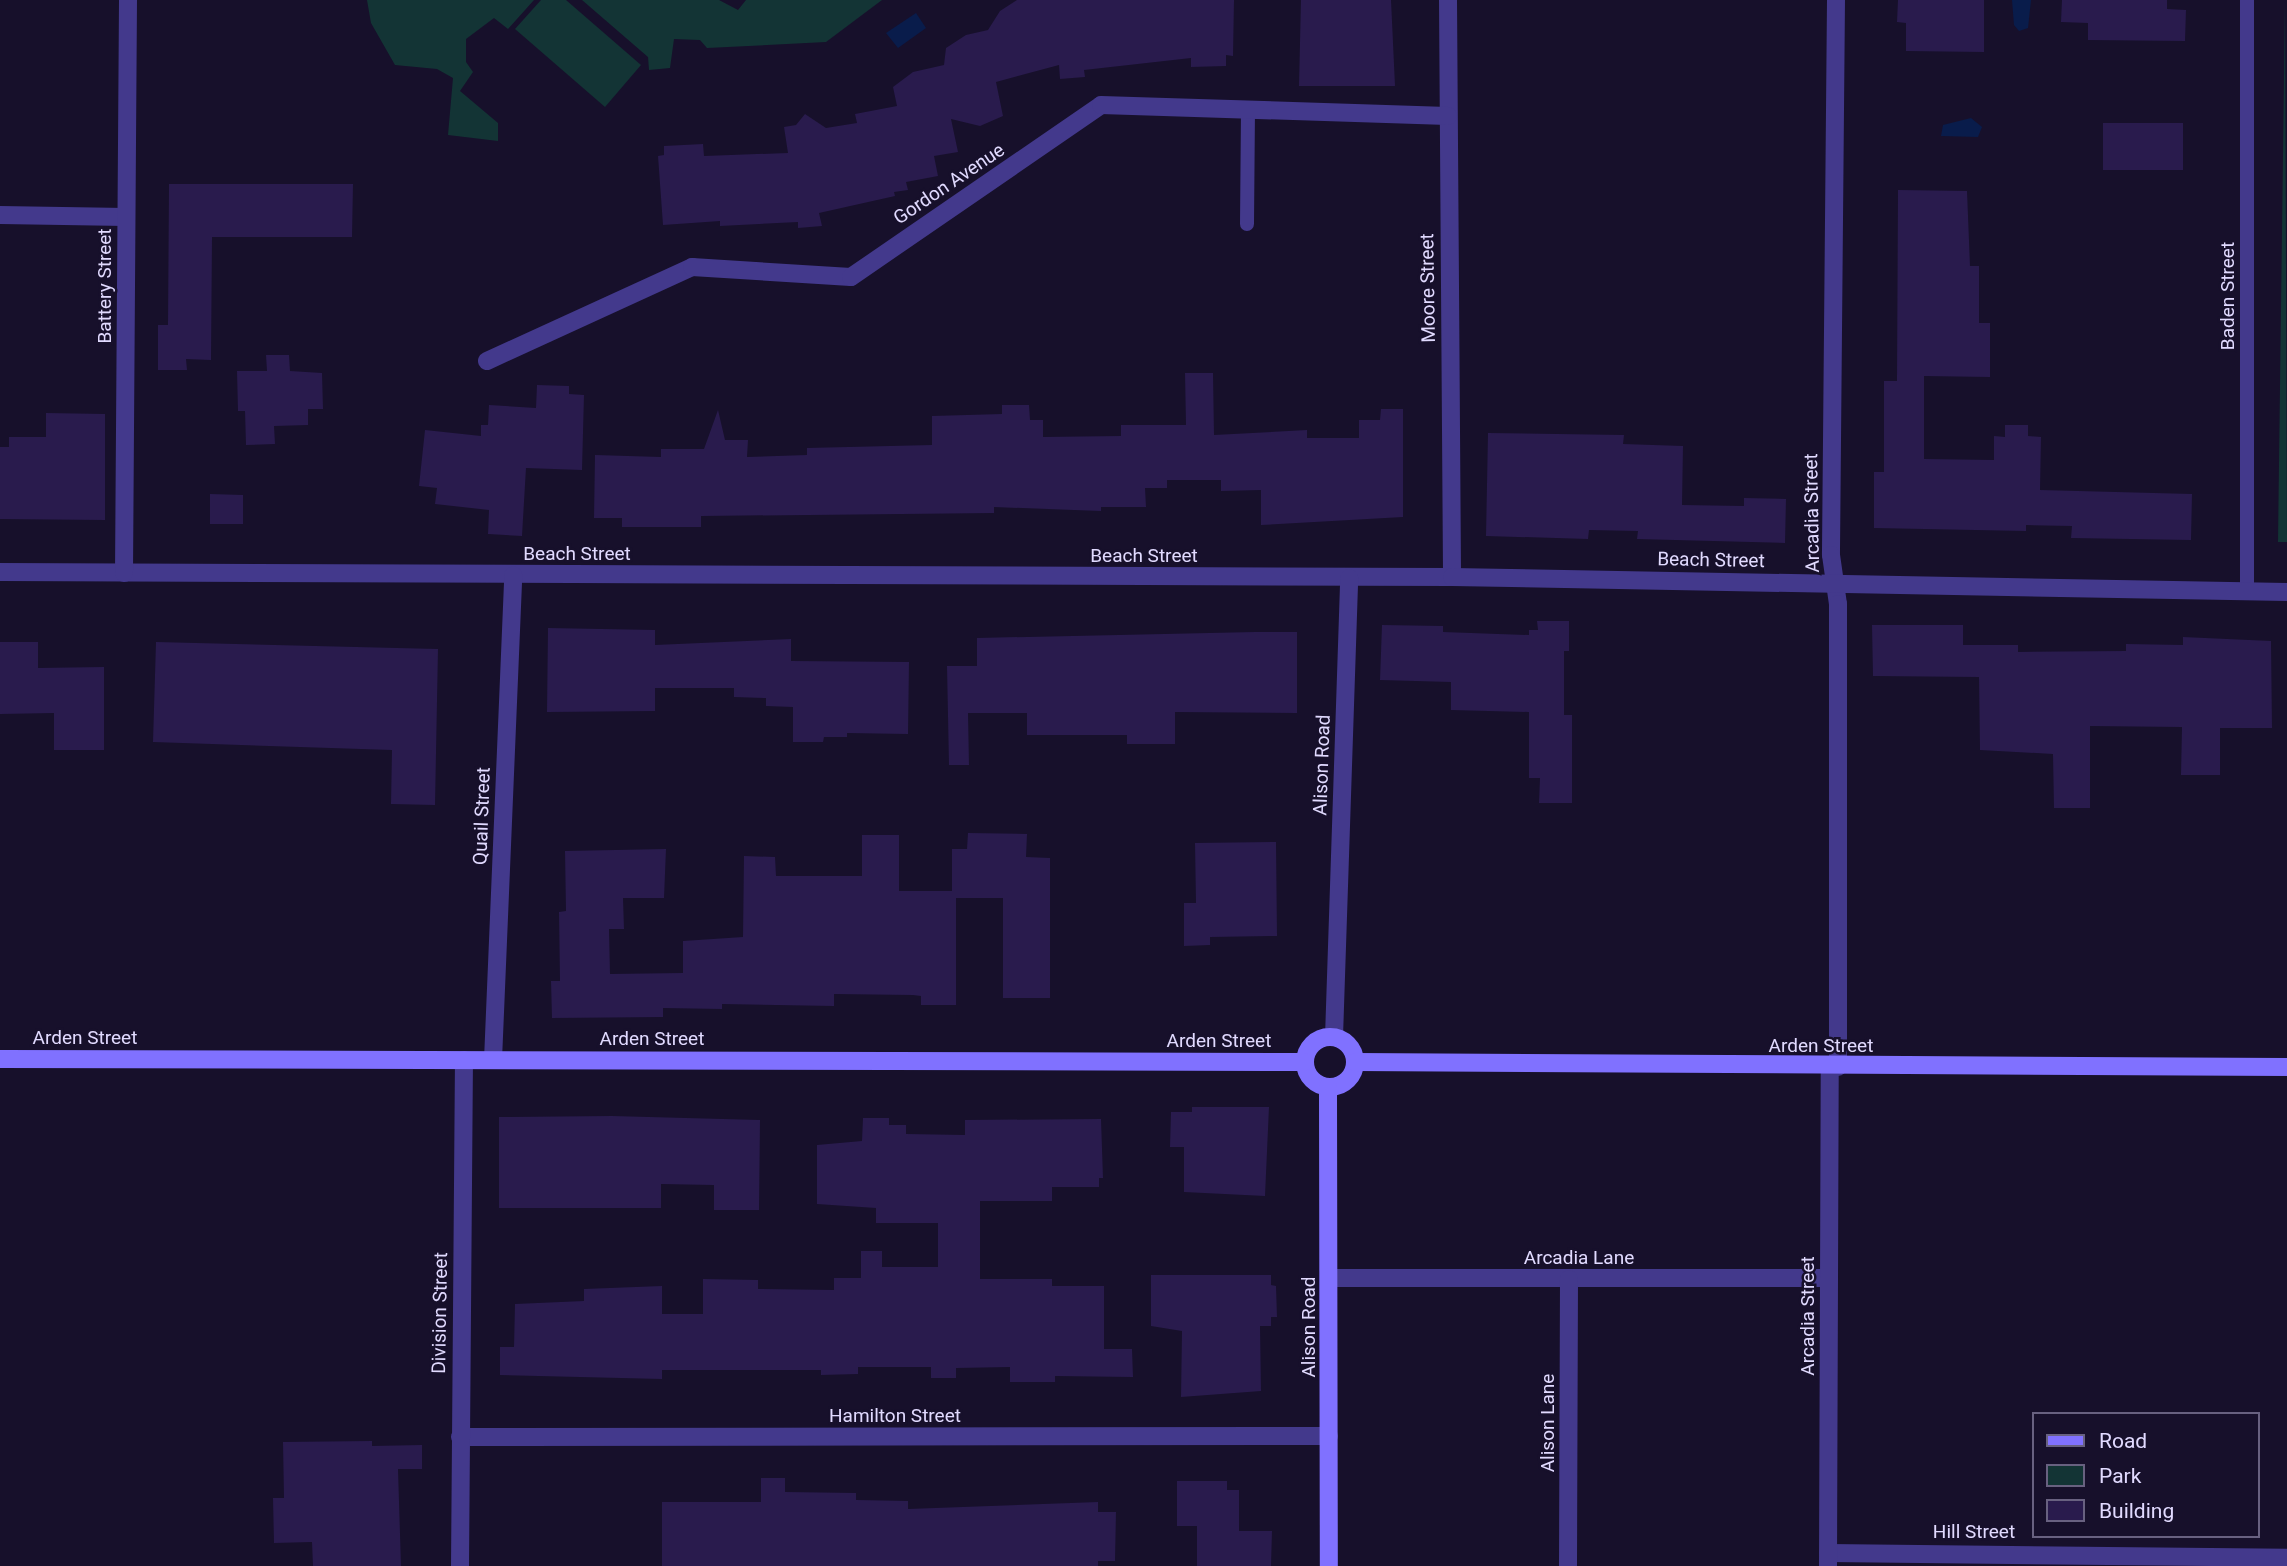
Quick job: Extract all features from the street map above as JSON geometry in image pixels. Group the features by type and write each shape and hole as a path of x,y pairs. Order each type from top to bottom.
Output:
{"main road":[{"path":"1334,1037 1347,1043 1355,1062 1347,1081 1328,1087 1314,1082 1304,1062 1316,1040 1334,1037"},
{"name":"Arden Street","path":"0,1059 1304,1062"},
{"name":"Arden Street","path":"1355,1062 1834,1067 2287,1067"},
{"name":"Alison Road","path":"1328,1087 1329,1566"}],"street":[{"name":"Battery Street","path":"124,573 128,0"},
{"name":"Moore Street","path":"1448,0 1452,577"},
{"name":"Arcadia Street","path":"1828,1559 1838,604 1833,583 1836,0"},
{"name":"Gordon Avenue","path":"487,361 692,267 851,277 1101,105 1448,116"},
{"path":"0,215 126,218"},
{"name":"Beach Street","path":"0,572 1452,577 2287,592"},
{"name":"Quail Street","path":"493,1060 513,575"},
{"name":"Alison Road","path":"1334,1037 1349,578"},
{"name":"Division Street","path":"460,1566 464,1060"},
{"name":"Arcadia Lane","path":"1330,1278 1829,1278"},
{"name":"Alison Lane","path":"1568,1566 1569,1279"},
{"name":"Hamilton Street","path":"460,1437 1329,1436"},
{"name":"Hill Street","path":"1828,1559 2287,1558"}],"lane":[{"name":"Baden Street","path":"2247,0 2247,592"},
{"path":"1247,224 1248,110"}],"green space":[{"path":"367,0 534,0 508,29 494,18 466,39 466,62 473,72 460,91 498,123 498,141 448,135 453,78 437,69 395,65 371,23"},
{"path":"541,0 566,0 641,65 605,107 515,29"},
{"path":"582,0 719,0 738,10 746,0 882,0 826,42 707,48 700,40 674,39 670,68 649,70 648,57"},
{"path":"2285,0 2287,542 2278,542"}],"water":[{"path":"2012,0 2031,0 2028,28 2019,31 2014,25"},
{"path":"916,13 926,28 898,48 886,33"},
{"path":"1971,118 1982,127 1978,137 1941,136 1943,125"}],"building":[{"path":"1017,0 1234,0 1233,56 1226,55 1226,66 1191,67 1191,58 1084,70 1085,77 1060,79 1059,65 996,82 1003,116 980,126 951,119 958,152 934,156 938,176 906,182 908,190 894,192 895,196 819,213 822,226 798,228 798,222 720,226 720,221 663,225 658,156 664,155 664,146 703,144 704,156 788,153 784,127 796,125 805,114 826,128 857,123 855,114 897,106 893,87 913,72 944,65 946,48 966,35 988,30 1000,11"},
{"path":"1301,0 1391,0 1395,86 1299,86"},
{"path":"1898,0 1984,0 1984,52 1906,51 1906,23 1897,22"},
{"path":"2062,0 2167,0 2167,9 2186,10 2185,41 2088,40 2088,23 2061,22"},
{"path":"2103,123 2183,123 2183,170 2103,170"},
{"path":"169,184 353,184 352,237 212,237 211,360 186,359 187,370 158,370 158,325 168,325"},
{"path":"1898,190 1967,191 1970,266 1979,266 1979,323 1990,323 1990,377 1924,376 1924,459 1994,460 1994,436 2005,437 2005,425 2028,425 2028,436 2041,437 2040,490 2192,494 2191,540 2071,538 2072,526 2026,525 2026,531 1874,528 1874,472 1884,472 1884,381 1897,381"},
{"path":"266,355 289,355 290,371 322,373 323,409 308,409 308,425 274,426 275,444 246,445 245,411 238,411 237,371 267,371"},
{"path":"1185,373 1213,373 1214,435 1307,430 1307,438 1359,438 1359,420 1380,420 1381,409 1403,409 1403,517 1261,525 1261,490 1221,491 1221,480 1167,480 1167,488 1145,488 1146,507 1101,507 1101,511 994,507 994,513 701,516 701,527 622,527 622,518 594,518 595,455 661,457 661,449 704,449 718,410 725,440 748,440 747,457 807,455 807,448 932,445 932,416 1002,414 1002,405 1029,405 1030,420 1043,420 1043,437 1121,436 1121,425 1186,425"},
{"path":"537,385 569,386 569,394 584,395 582,470 526,468 522,536 488,534 489,510 435,504 437,488 419,486 425,430 481,436 481,425 488,425 489,405 536,408"},
{"path":"46,413 105,414 105,520 0,519 0,447 9,447 9,437 46,437"},
{"path":"1488,433 1624,435 1623,444 1683,446 1682,505 1744,506 1744,498 1786,499 1785,543 1637,539 1638,531 1589,530 1588,539 1486,536"},
{"path":"210,494 243,495 243,524 210,524"},
{"path":"1537,621 1569,621 1569,651 1564,651 1564,715 1572,715 1572,803 1539,803 1540,778 1529,778 1529,712 1451,710 1451,682 1380,680 1382,625 1443,626 1443,632 1529,635 1529,630 1538,630"},
{"path":"1872,625 1963,625 1963,645 2018,645 2018,652 2126,651 2126,644 2183,645 2183,637 2271,641 2272,728 2220,728 2220,775 2181,775 2182,727 2090,726 2090,808 2054,808 2053,754 1980,750 1979,677 1873,676"},
{"path":"548,628 655,630 655,645 791,639 791,661 909,662 908,734 847,733 847,737 824,737 823,742 793,742 793,707 766,706 766,698 734,697 734,688 655,688 655,711 547,712"},
{"path":"1297,632 1297,713 1175,712 1175,744 1127,744 1127,735 1027,735 1027,713 968,713 969,765 949,765 947,666 977,666 977,638"},
{"path":"0,642 38,642 38,668 104,667 104,750 54,750 54,713 0,714"},
{"path":"156,642 438,649 435,805 391,804 392,750 153,742"},
{"path":"968,833 1027,834 1026,857 1050,858 1050,998 1003,998 1003,898 956,898 956,1005 921,1005 921,996 913,995 834,994 834,1006 722,1004 722,1009 663,1008 663,1017 552,1018 551,981 560,981 559,912 566,911 565,851 666,849 664,898 623,898 624,929 609,929 610,974 683,973 683,941 743,937 744,856 775,857 776,876 862,876 862,835 899,835 899,891 952,891 952,849 967,849"},
{"path":"1276,842 1277,936 1210,937 1210,945 1184,946 1184,903 1196,903 1195,843"},
{"path":"1192,1107 1269,1107 1265,1196 1184,1192 1184,1147 1170,1147 1171,1112 1192,1112"},
{"path":"612,1116 760,1120 759,1210 714,1210 714,1185 661,1184 661,1208 499,1208 499,1117"},
{"path":"863,1118 889,1118 889,1125 906,1125 906,1134 965,1135 965,1120 1101,1119 1103,1178 1099,1178 1099,1187 1052,1187 1052,1201 980,1201 980,1279 1052,1279 1052,1286 1104,1286 1104,1349 1132,1349 1133,1377 1055,1376 1055,1382 1010,1382 1010,1367 956,1368 956,1378 931,1378 931,1367 858,1367 858,1374 821,1375 821,1370 662,1370 662,1379 500,1375 500,1347 514,1347 515,1304 584,1301 584,1289 662,1286 662,1314 703,1314 703,1279 758,1280 758,1289 834,1290 834,1278 861,1278 861,1251 882,1251 882,1267 938,1267 938,1223 876,1223 876,1208 817,1204 817,1145 862,1141"},
{"path":"1151,1275 1271,1275 1271,1285 1276,1286 1277,1317 1271,1317 1271,1326 1260,1326 1261,1391 1181,1397 1182,1331 1151,1326"},
{"path":"372,1441 372,1446 422,1445 422,1469 398,1469 401,1566 313,1566 312,1542 274,1543 273,1498 284,1498 283,1442"},
{"path":"761,1478 785,1478 785,1492 856,1493 856,1500 908,1501 908,1509 1098,1502 1098,1512 1116,1512 1115,1561 1098,1561 1098,1566 662,1566 662,1502 761,1502"},
{"path":"1177,1481 1227,1481 1227,1490 1239,1490 1239,1531 1272,1531 1271,1566 1197,1566 1197,1526 1177,1526"}]}
